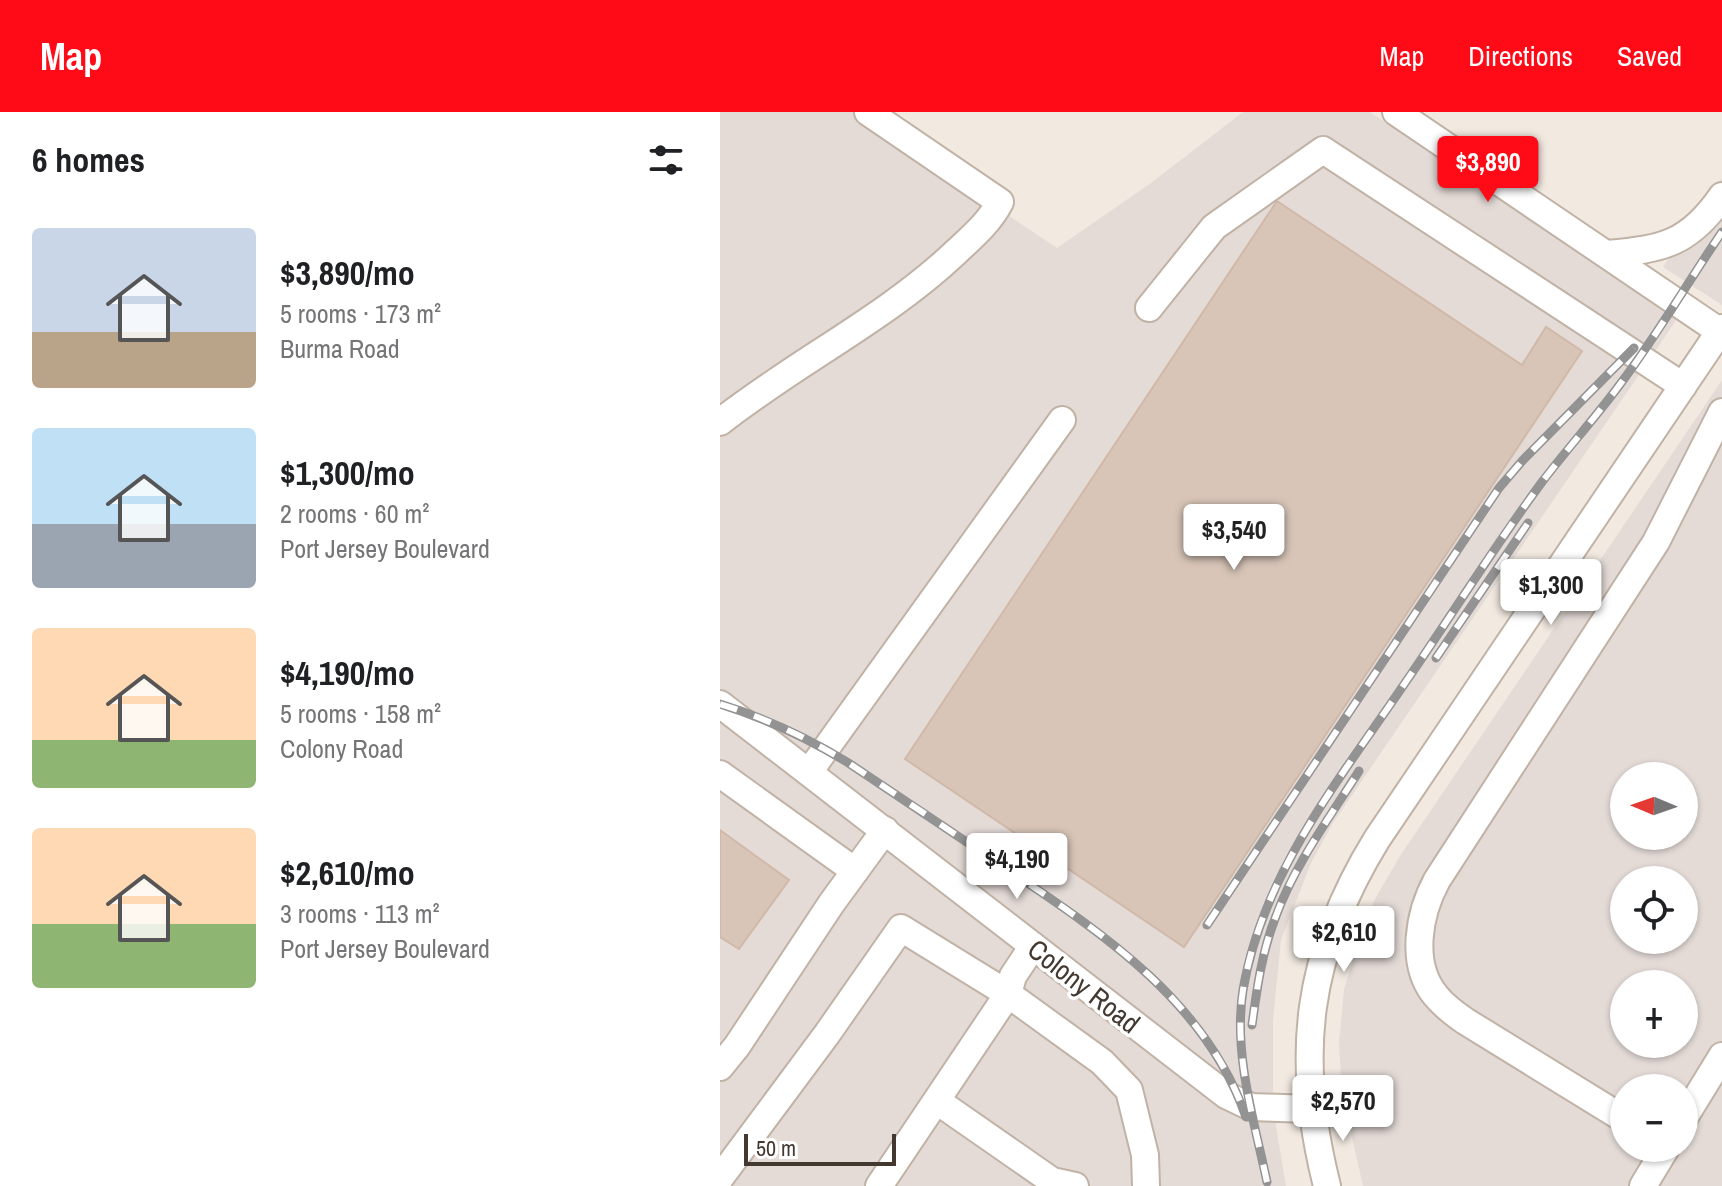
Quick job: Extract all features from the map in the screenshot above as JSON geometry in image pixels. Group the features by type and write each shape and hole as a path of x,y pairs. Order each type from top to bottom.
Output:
{"street":[{"path":"720,422 755,394 812,359 929,278 993,216 1000,202 868,112"},
{"path":"1327,1186 1312,1109 1309,1055 1316,983 1330,931 1351,884 1377,839 1721,331 1396,112"},
{"path":"1149,308 1214,227 1323,150 1683,386"},
{"path":"1607,254 1651,249 1681,239 1705,219 1722,196"},
{"path":"1610,1110 1465,1021 1443,1004 1423,970 1421,926 1426,903 1437,880 1656,542 1722,412"},
{"path":"809,772 1062,420"},
{"name":"Colony Road","path":"720,704 1080,984 1241,1104 1312,1109"},
{"path":"720,774 855,871"},
{"path":"720,1067 885,830"},
{"path":"720,1178 901,928 1008,994 1102,1062 1129,1090 1145,1155 1146,1186"},
{"path":"879,1186 1008,994 1013,976 1033,946"},
{"path":"1698,1095 1722,1056"},
{"path":"937,1101 1052,1181 1075,1186"},
{"path":"1643,1186 1658,1162"}],"shaded area":[{"path":"720,112 855,112 1057,248 1151,183 1243,112 1370,112 1677,319 1333,823 1311,863 1281,940 1273,1021 1273,1108 1286,1186 720,1186"},
{"path":"1722,178 1722,305 1663,267"},
{"path":"1722,380 1722,1186 1363,1186 1342,1093 1339,1043 1344,989 1363,927 1400,856"}],"building":[{"path":"1277,201 1522,365 1546,327 1582,351 1184,947 905,759"},
{"path":"720,830 789,880 739,949 720,937"}],"railway":[{"path":"1267,1182 1246,1086 1241,1014 1253,947 1286,866 1330,791 1507,531 1634,365 1722,232"},
{"path":"1207,925 1499,488 1634,348"},
{"path":"1436,658 1528,523"},
{"path":"720,704 785,729 847,762 1041,892 1113,945 1178,1004 1205,1038 1228,1076 1246,1117"},
{"path":"1252,1025 1264,956 1284,897 1314,841 1359,771"}]}
